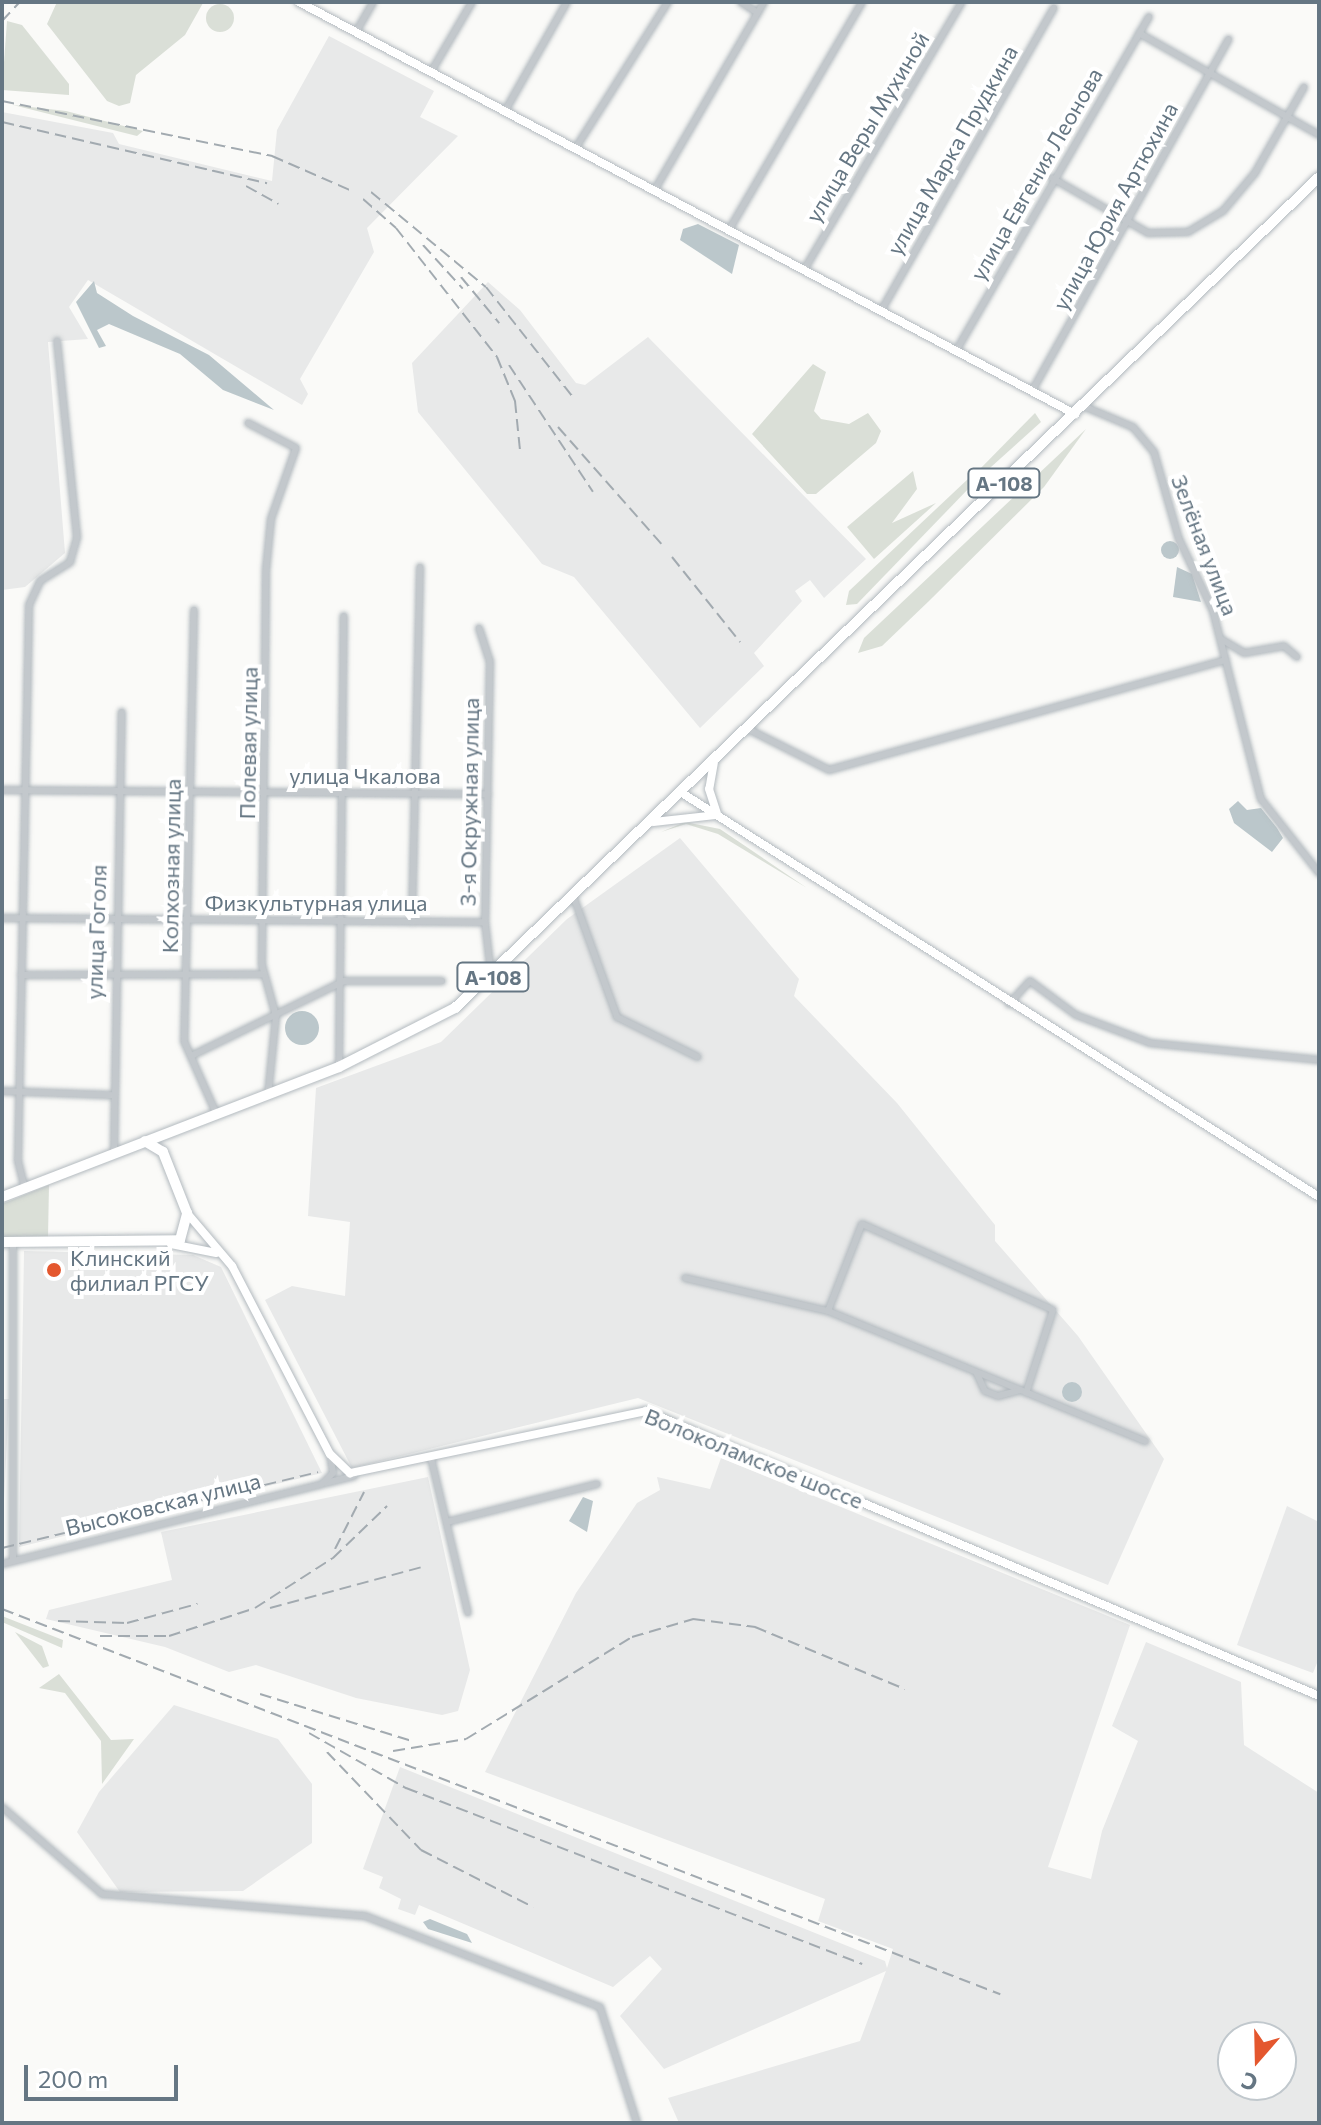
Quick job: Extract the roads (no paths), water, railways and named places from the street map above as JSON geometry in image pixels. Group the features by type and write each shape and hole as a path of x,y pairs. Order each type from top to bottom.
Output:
{"highway":[{"name":"А-108","path":"2,1197 339,1067 410,1036 493,977 1319,177"},
{"path":"163,1152 171,1131"},
{"path":"7,1242 169,1244 187,1234 187,1213 163,1152 143,1141"}],"street":[{"path":"299,2 1032,391 1079,410"},
{"path":"356,32 373,2"},
{"path":"431,72 472,2"},
{"path":"505,111 567,2"},
{"path":"575,149 668,2"},
{"path":"741,2 758,13"},
{"path":"654,191 764,2"},
{"path":"729,230 862,2"},
{"name":"улица Веры Мухиной","path":"804,270 962,2"},
{"name":"улица Марка Прудкина","path":"881,311 1054,8"},
{"name":"улица Евгения Леонова","path":"956,351 1052,178 1149,17"},
{"path":"1139,33 1319,135"},
{"name":"улица Юрия Артюхина","path":"1032,391 1229,39"},
{"path":"1052,178 1156,235 1207,224 1255,173 1304,87"},
{"path":"25,1189 20,1093 21,975 30,599 76,551 57,341"},
{"name":"Зелёная улица","path":"1079,410 1112,416 1142,433 1154,452 1221,639 1234,716 1250,736 1261,799 1319,873"},
{"name":"Полевая улица","path":"248,423 296,448 269,531 263,974 276,1016 268,1095"},
{"path":"412,922 420,567"},
{"name":"Колхозная улица","path":"194,610 184,1041 217,1115"},
{"path":"339,1067 337,921 344,616"},
{"name":"3-я Окружная улица","path":"479,628 490,661 485,922 493,977"},
{"path":"1221,639 1244,653 1284,646 1297,657"},
{"path":"748,729 829,770 1226,660"},
{"name":"улица Гоголя","path":"114,1153 112,976 122,712"},
{"path":"714,762 709,789 717,815"},
{"name":"улица Чкалова","path":"2,790 190,795 488,794"},
{"path":"682,793 1008,1005 1319,1197"},
{"path":"653,822 717,815"},
{"path":"574,898 617,1017 698,1057"},
{"name":"Физкультурная улица","path":"2,918 485,922"},
{"path":"21,975 263,974"},
{"path":"191,1056 338,987 344,981 442,981"},
{"path":"1008,1005 1030,981 1076,1015 1150,1043 1319,1060"},
{"path":"2,1091 112,1095"},
{"path":"187,1213 232,1266 330,1454 333,1473 322,1484"},
{"path":"828,1311 862,1224 1053,1310 1023,1391 1007,1397 985,1391 975,1372"},
{"path":"7,1242 13,1559"},
{"path":"169,1244 206,1248 232,1266"},
{"path":"685,1278 828,1311 1145,1441"},
{"path":"2,1395 12,1394"},
{"name":"Волоколамское шоссе","path":"358,1474 646,1411 1319,1696"},
{"path":"330,1454 358,1474"},
{"path":"431,1458 468,1613"},
{"name":"Высоковская улица","path":"2,1564 358,1474"},
{"path":"447,1522 597,1484"},
{"path":"2,1807 113,1898 365,1916 600,2007 637,2123"}],"railway":[{"path":"2,21 20,2"},
{"path":"2,101 272,156 352,191"},
{"path":"2,122 267,183"},
{"path":"246,186 278,204"},
{"path":"371,192 486,287 572,396"},
{"path":"363,199 396,228 497,357 515,401 520,450"},
{"path":"423,245 463,289"},
{"path":"461,277 499,323"},
{"path":"509,365 593,492"},
{"path":"558,427 665,548"},
{"path":"672,557 740,642"},
{"path":"2,1548 318,1472"},
{"path":"335,1549 364,1492"},
{"path":"100,1636 169,1636 255,1608 333,1558 387,1506"},
{"path":"270,1608 422,1567"},
{"path":"58,1621 127,1623 197,1604"},
{"path":"2,1609 1000,1994"},
{"path":"393,1751 466,1739 632,1637 693,1619 755,1627 905,1689"},
{"path":"260,1694 412,1741"},
{"path":"309,1733 406,1788 862,1964"},
{"path":"327,1752 421,1850 533,1907"}],"place":[{"name":"Клинский филиал РГСУ","path":"54,1270"}]}
